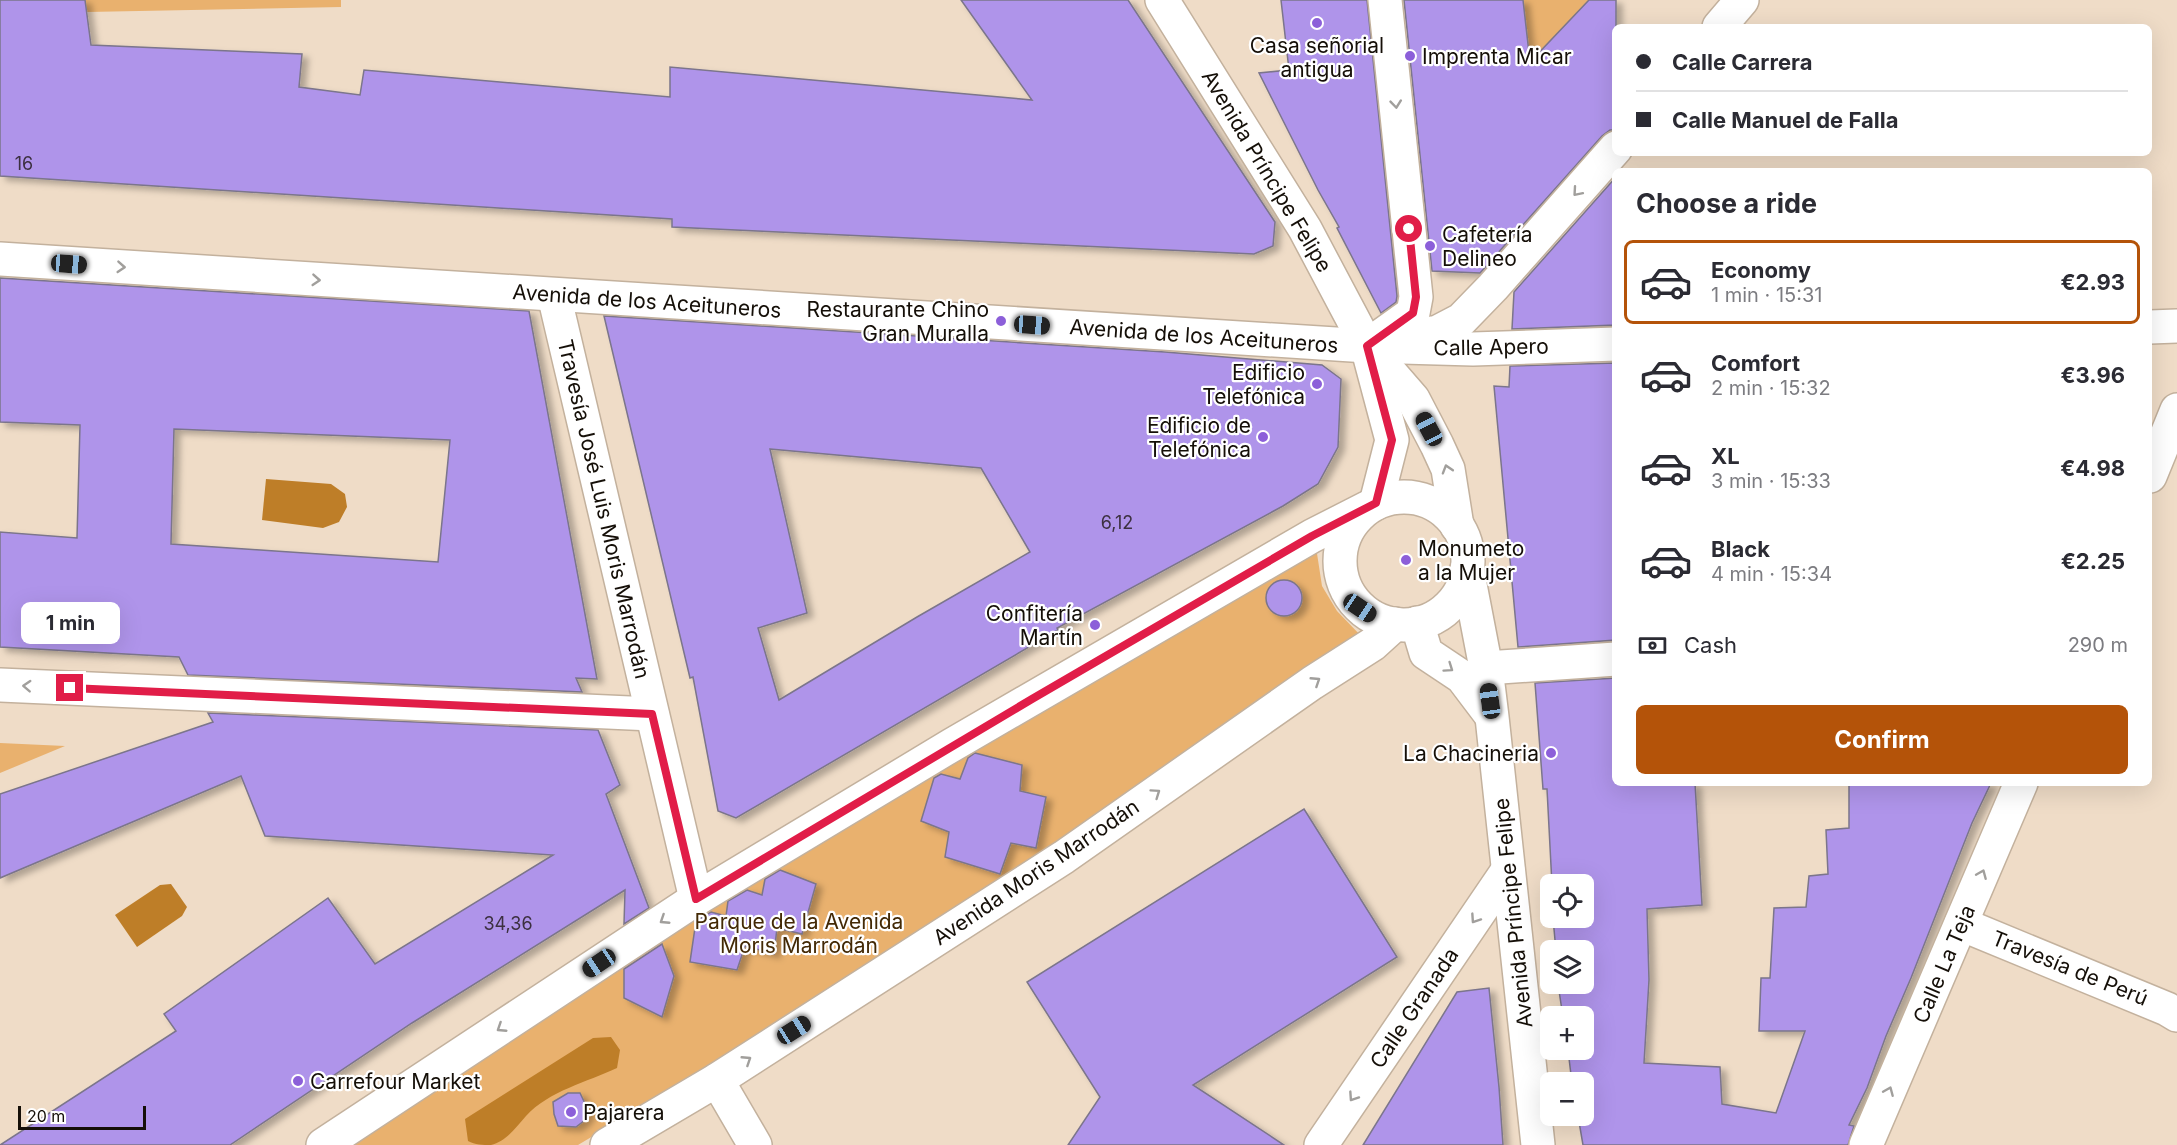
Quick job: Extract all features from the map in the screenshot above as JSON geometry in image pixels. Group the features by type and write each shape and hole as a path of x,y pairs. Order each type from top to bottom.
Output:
{"street":[{"name":"Avenida Príncipe Felipe","path":"1162,0 1305,229 1367,346 1392,440 1371,506"},
{"path":"1367,346 1413,313 1416,297 1385,0"},
{"path":"1722,24 1742,0"},
{"path":"1367,346 1438,332 1461,320 1612,153"},
{"name":"Avenida de los Aceituneros","path":"0,259 1367,346"},
{"name":"Travesía José Luis Moris Marrodán","path":"554,295 696,899"},
{"path":"2152,327 2177,326"},
{"name":"Calle Apero","path":"1367,346 1473,349 1612,344"},
{"name":"Avenida Príncipe Felipe","path":"1367,346 1413,399 1437,444 1448,469 1457,526"},
{"path":"2152,471 2177,410"},
{"path":"323,1145 696,899 1312,536 1371,506 1393,498 1412,498 1430,502 1446,512 1457,526 1466,547 1467,569 1461,589 1451,605 1435,617 1406,624 1376,619 1360,608 1349,594 1341,576 1340,557 1344,538 1353,522 1371,506"},
{"name":"Avenida Príncipe Felipe","path":"1467,569 1486,668 1538,1145"},
{"path":"1406,624 1426,653 1462,677 1492,717"},
{"name":"Avenida Moris Marrodán","path":"607,1145 717,1080 1065,857 1312,683 1406,624"},
{"path":"1486,668 1612,659"},
{"path":"0,685 652,714"},
{"name":"Calle La Teja","path":"1866,1145 1962,924 2019,786"},
{"name":"Calle Granada","path":"1320,1145 1508,870"},
{"name":"Travesía de Perú","path":"1962,924 2177,1015"},
{"path":"717,1080 755,1145"}],"green space":[{"path":"85,0 341,0 341,7 87,12"},
{"path":"1523,0 1589,0 1530,64"},
{"name":"Parque de la Avenida Moris Marrodán","path":"1316,547 1322,586 1337,611 1362,637 838,989 578,1145 347,1145 594,978 958,757"},
{"path":"0,743 65,746 0,773"}],"shaded area":[{"path":"266,479 331,484 345,494 347,507 339,522 323,528 262,520"},
{"path":"171,884 187,907 182,916 137,947 115,915 160,885"},
{"path":"611,1037 620,1050 617,1068 546,1100 535,1107 506,1137 496,1143 482,1145 468,1141 465,1119 593,1038"}],"building":[{"path":"0,0 85,0 91,45 302,54 299,87 360,95 364,70 670,97 670,67 1032,100 961,0 1128,0 1275,222 1273,246 1254,254 672,227 672,219 0,176"},
{"path":"1281,0 1367,0 1397,296 1396,302 1381,313 1259,73 1289,70"},
{"path":"1404,0 1523,0 1530,62 1589,0 1616,0 1616,24 1612,24 1612,130 1602,136 1480,273 1432,271"},
{"path":"1612,182 1612,325 1512,329 1514,292"},
{"path":"0,278 529,311 597,679 576,678 582,692 188,675 179,657 0,647 0,532 77,538 80,425 0,422","holes":["174,429 450,440 438,562 171,544"]},
{"path":"604,316 1165,352 1322,365 1341,379 1338,447 1318,484 1283,506 1057,628 1058,630 736,818 718,811 693,677 690,678","holes":["770,449 981,468 1030,552 779,700 758,628 807,613"]},
{"path":"1612,363 1612,640 1518,647 1494,386 1509,387 1510,366"},
{"path":"1284,580 1296,586 1302,598 1296,610 1284,616 1272,610 1266,598 1272,586"},
{"path":"1612,678 1612,786 1695,786 1702,905 1647,909 1649,980 1644,1063 1720,1067 1722,1104 1776,1113 1805,1031 1759,1031 1761,978 1770,978 1774,908 1806,907 1809,876 1828,874 1826,830 1849,828 1849,786 1990,786 1972,823 1867,1088 1849,1125 1854,1126 1848,1145 1583,1145 1580,1126 1594,1126 1594,1072 1571,1072 1569,1060 1594,1060 1594,1006 1561,1006 1560,994 1594,994 1594,940 1555,940 1554,928 1594,928 1594,874 1551,874 1547,789 1543,789 1535,683"},
{"path":"208,713 598,730 620,785 606,794 649,908 624,924 625,890 412,1023 230,1145 0,1145 176,1031 164,1014 328,898 375,964 553,855 265,836 241,776 0,878 0,794 213,722"},
{"path":"975,753 1022,765 1020,791 1046,797 1036,848 1011,843 1000,874 945,857 949,832 921,821 934,778 941,774 960,779 968,758"},
{"path":"1304,809 1397,957 1193,1085 1284,1145 1068,1145 1100,1097 1027,982"},
{"path":"780,870 816,884 802,934 777,928 774,954 745,946 737,970 690,962 696,921 711,912 726,916 728,901 747,890 762,895 765,879"},
{"path":"662,944 674,976 662,1017 624,998 624,969"},
{"path":"1489,988 1503,1145 1363,1145 1457,992"},
{"name":"Pajarera","path":"568,1093 580,1093 589,1112 585,1120 576,1127 558,1126 554,1114 553,1102"}],"place":[{"name":"Casa señorial antigua","path":"1317,23"},
{"name":"Imprenta Micar","path":"1410,56"},
{"name":"Cafetería Delineo","path":"1430,246"},
{"name":"Restaurante Chino Gran Muralla","path":"1001,321"},
{"name":"Edificio Telefónica","path":"1317,384"},
{"name":"Edificio de Telefónica","path":"1263,437"},
{"name":"Monumeto a la Mujer","path":"1406,560"},
{"name":"Confitería Martín","path":"1095,625"},
{"name":"La Chacineria","path":"1551,753"},
{"name":"Carrefour Market","path":"298,1081"},
{"name":"Pajarera","path":"571,1112"}],"route":[{"path":"70,688 652,714 696,899 1032,699 1312,536 1376,503 1392,440 1367,346 1413,313 1416,297 1409,229"}]}
